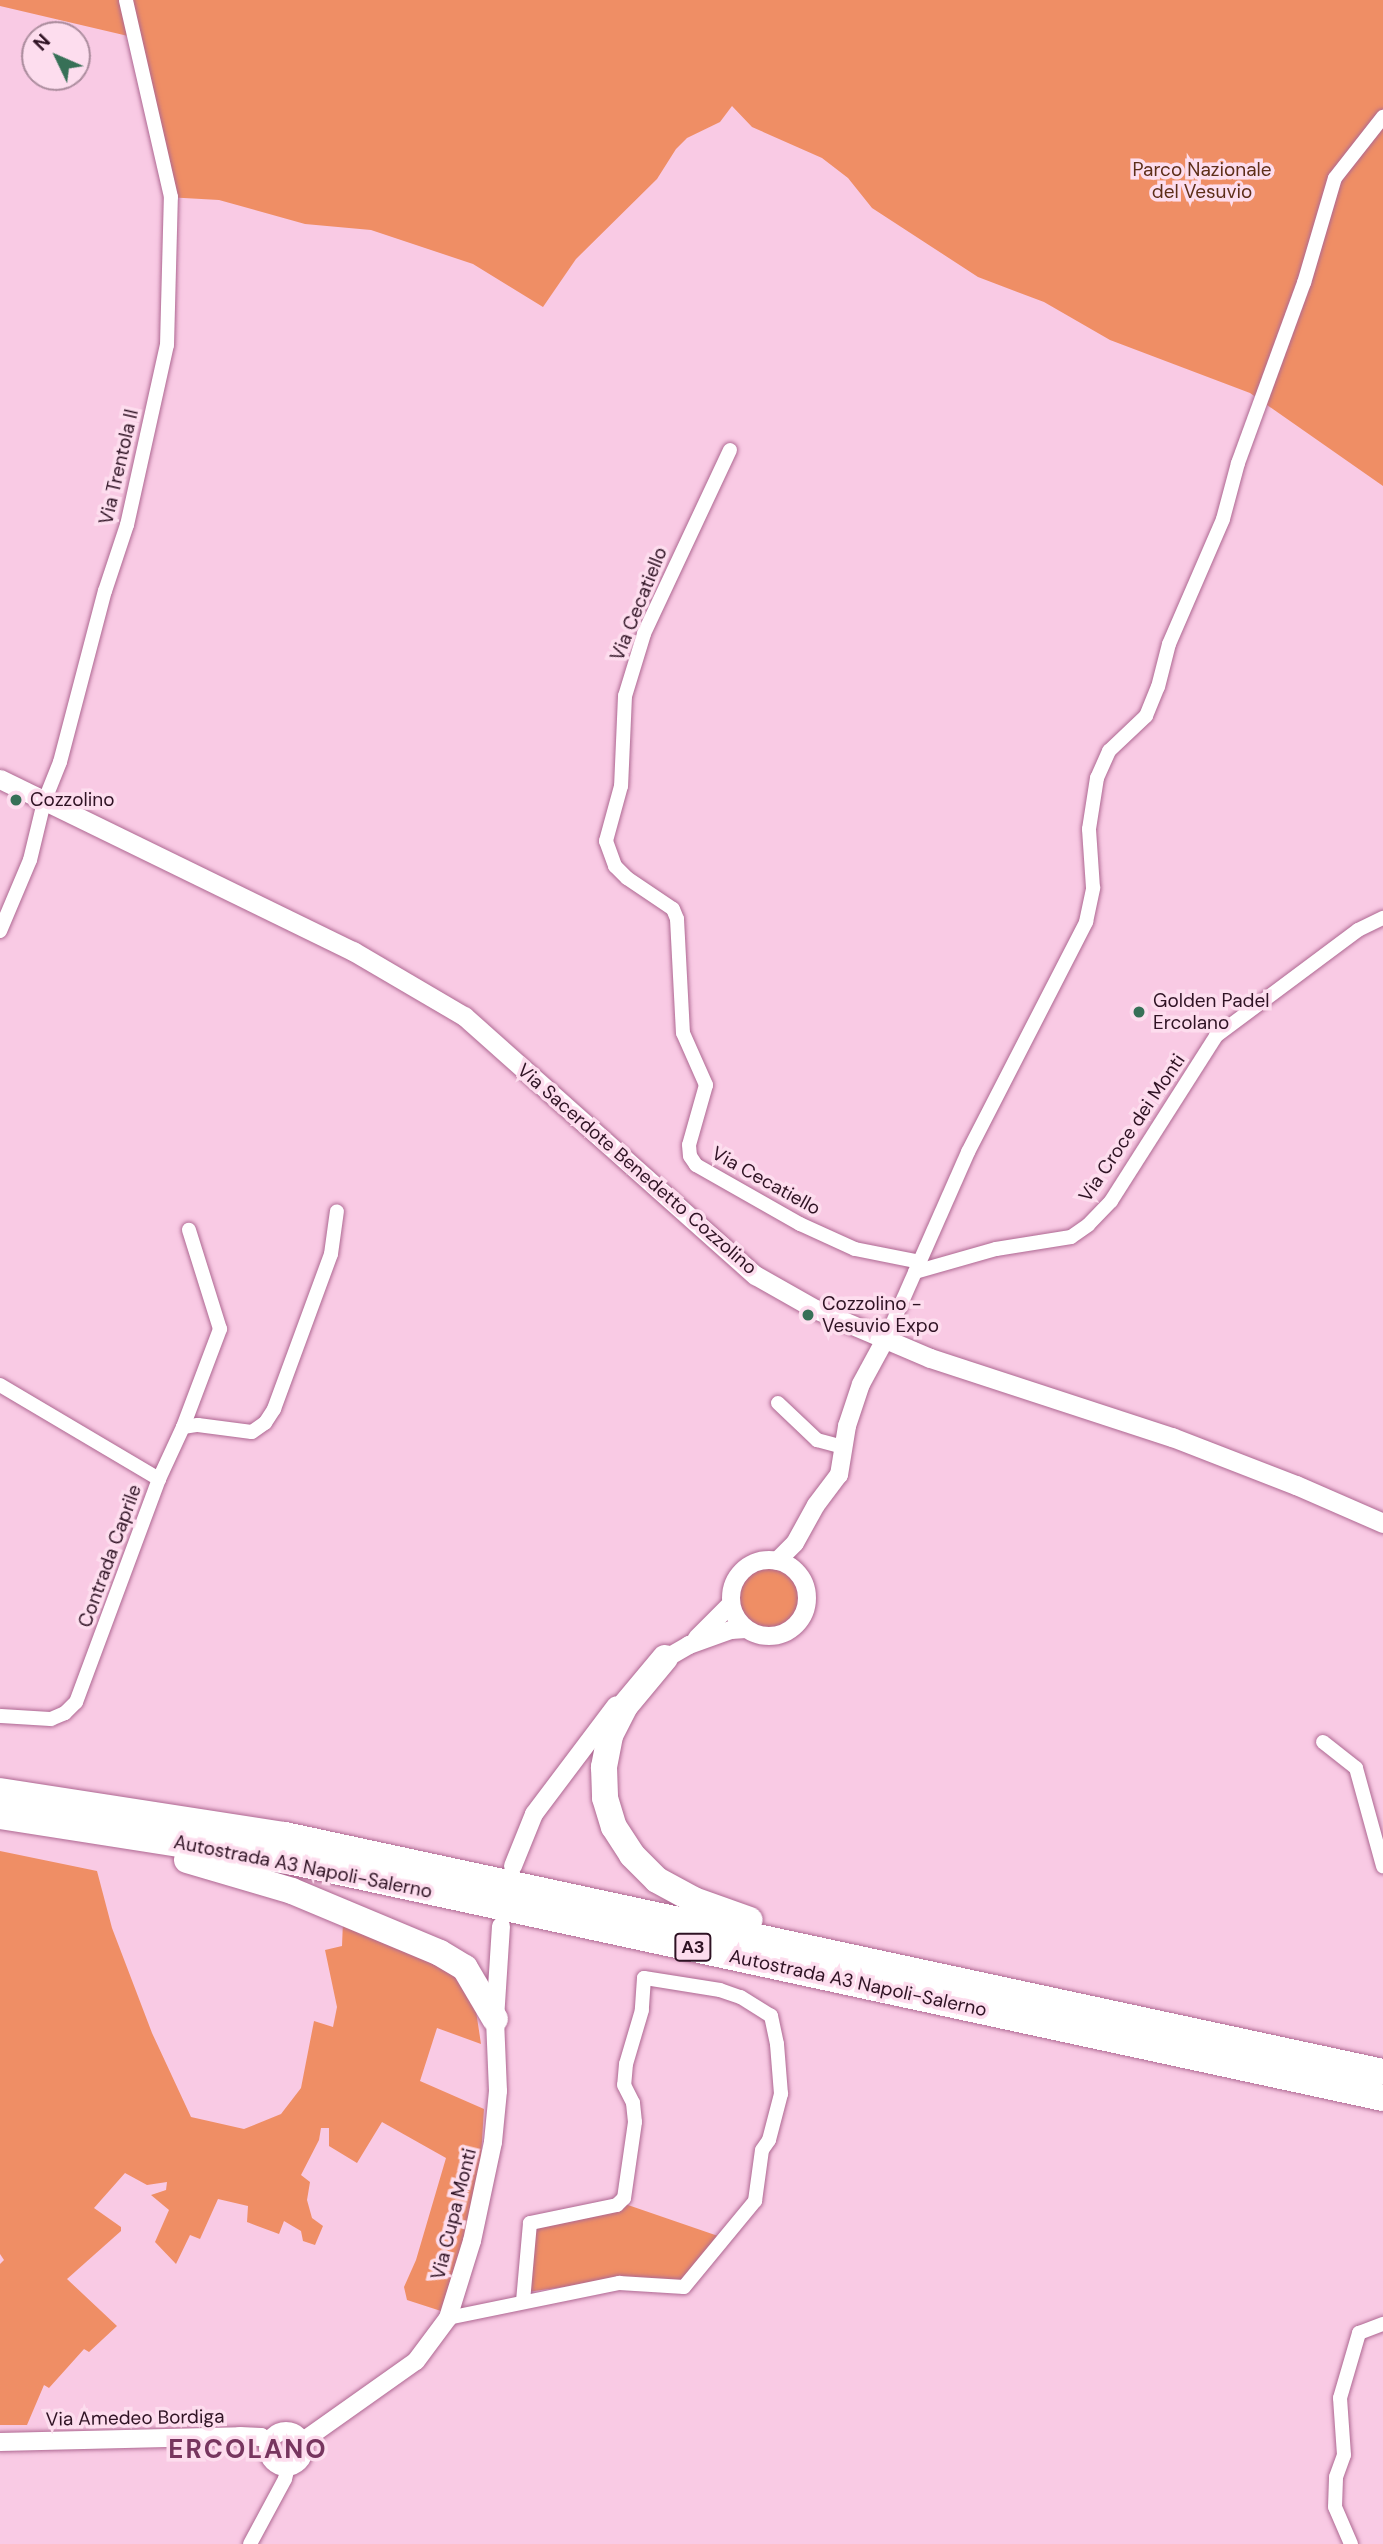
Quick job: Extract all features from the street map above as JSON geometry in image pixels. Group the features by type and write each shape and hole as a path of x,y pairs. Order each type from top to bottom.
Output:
{"highway":[{"path":"665,1658 625,1706 610,1736 604,1767 605,1798 614,1827 632,1855 657,1880 694,1900 758,1922 870,1950 929,1973"},
{"name":"Autostrada A3 Napoli-Salerno","path":"0,1790 285,1835 1383,2072"},
{"name":"Autostrada A3 Napoli-Salerno","path":"0,1816 293,1862 1383,2098"},
{"path":"0,1822 219,1867 292,1891 440,1953 465,1968 495,2019"}],"main road":[{"name":"Via Sacerdote Benedetto Cozzolino","path":"0,779 353,951 464,1016 755,1275 815,1309 930,1358 1172,1437 1296,1485 1383,1523"}],"street":[{"name":"Via Trentola II","path":"0,931 30,860 44,802 60,762 105,591 127,525 167,345 171,197 126,0"},
{"path":"777,1561 795,1543 816,1505 839,1475 843,1447 861,1384 886,1338 968,1152 1086,922 1093,888 1089,829 1097,778 1110,751 1146,716 1158,687 1169,644 1223,519 1238,463 1304,283 1335,178 1383,117"},
{"name":"Via Cecatiello","path":"730,450 643,634 625,696 621,786 606,841 615,866 627,878 673,909 677,919 683,1033 706,1085 689,1145 690,1156 696,1165 800,1224 855,1249 918,1267"},
{"name":"Via Croce dei Monti","path":"918,1267 996,1249 1071,1237 1088,1225 1111,1200 1216,1036 1358,930 1383,918"},
{"path":"183,1427 198,1425 252,1432 265,1423 274,1409 331,1254 337,1211"},
{"path":"159,1479 183,1427 220,1329 189,1230"},
{"name":"Contrada Caprile","path":"0,1385 159,1479 76,1702 65,1713 51,1719 0,1716"},
{"path":"778,1403 817,1440 843,1447"},
{"path":"795,1543 796,1571"},
{"path":"763,1560 777,1561 796,1571 804,1583 807,1597 805,1611 798,1623 773,1637 758,1636 736,1619 730,1604 731,1589 738,1576 749,1565 763,1560"},
{"path":"689,1644 730,1604"},
{"path":"513,1866 534,1814 638,1678 689,1644 731,1630 746,1629"},
{"path":"1323,1742 1356,1768 1383,1866"},
{"name":"Via Cupa Monti","path":"303,2441 416,2361 448,2318 472,2241 493,2142 498,2091 495,2019 501,1926"},
{"path":"448,2318 619,2283 684,2287 755,2201 762,2150 769,2140 781,2094 778,2044 771,2016 740,1997 720,1990 644,1978 642,2010 631,2040 625,2074 624,2085 633,2103 635,2122 624,2198 617,2205 530,2223 523,2301"},
{"path":"1351,2544 1335,2507 1336,2477 1344,2455 1340,2398 1359,2333 1383,2324"},
{"path":"250,2544 285,2479 288,2467 300,2460 304,2454 303,2441 298,2435 284,2431 270,2442 270,2457 275,2463 288,2467"},
{"name":"Via Amedeo Bordiga","path":"0,2442 240,2436 261,2437 270,2442"}],"green space":[{"name":"Parco Nazionale del Vesuvio","path":"0,0 1383,0 1383,486 1250,393 1110,340 1044,302 978,277 872,208 848,178 822,158 752,127 732,106 720,122 687,138 676,149 657,179 576,259 543,307 473,264 371,230 305,224 219,200 166,197 128,36 91,27 91,21 64,21 0,6"},
{"path":"763,1568 775,1568 791,1576 797,1586 797,1610 791,1620 775,1628 763,1628 747,1620 739,1604 739,1592 747,1576"},
{"path":"0,1851 97,1871 112,1928 152,2033 191,2117 244,2129 281,2114 301,2088 314,2021 333,2027 337,2007 325,1950 342,1946 343,1921 443,1966 457,1979 476,2011 481,2044 437,2028 420,2081 484,2109 479,2189 441,2311 407,2300 404,2287 416,2260 446,2158 382,2122 357,2163 329,2146 329,2128 321,2128 319,2140 301,2175 310,2182 307,2200 312,2218 323,2226 315,2245 303,2241 301,2231 284,2221 279,2234 247,2222 248,2206 218,2199 200,2239 190,2235 176,2264 155,2242 169,2210 151,2195 166,2190 167,2182 147,2185 125,2173 94,2208 121,2227 121,2231 67,2279 117,2326 89,2352 84,2349 49,2388 44,2385 27,2425 0,2425 0,2264 4,2260 0,2254"},
{"path":"625,2204 721,2237 684,2281 615,2280 527,2292 535,2228"}],"place":[{"name":"Cozzolino","path":"16,800"},
{"name":"Golden Padel Ercolano","path":"1139,1012"},
{"name":"Cozzolino - Vesuvio Expo","path":"808,1315"}],"district":[{"name":"ERCOLANO","path":"248,2450"}]}
